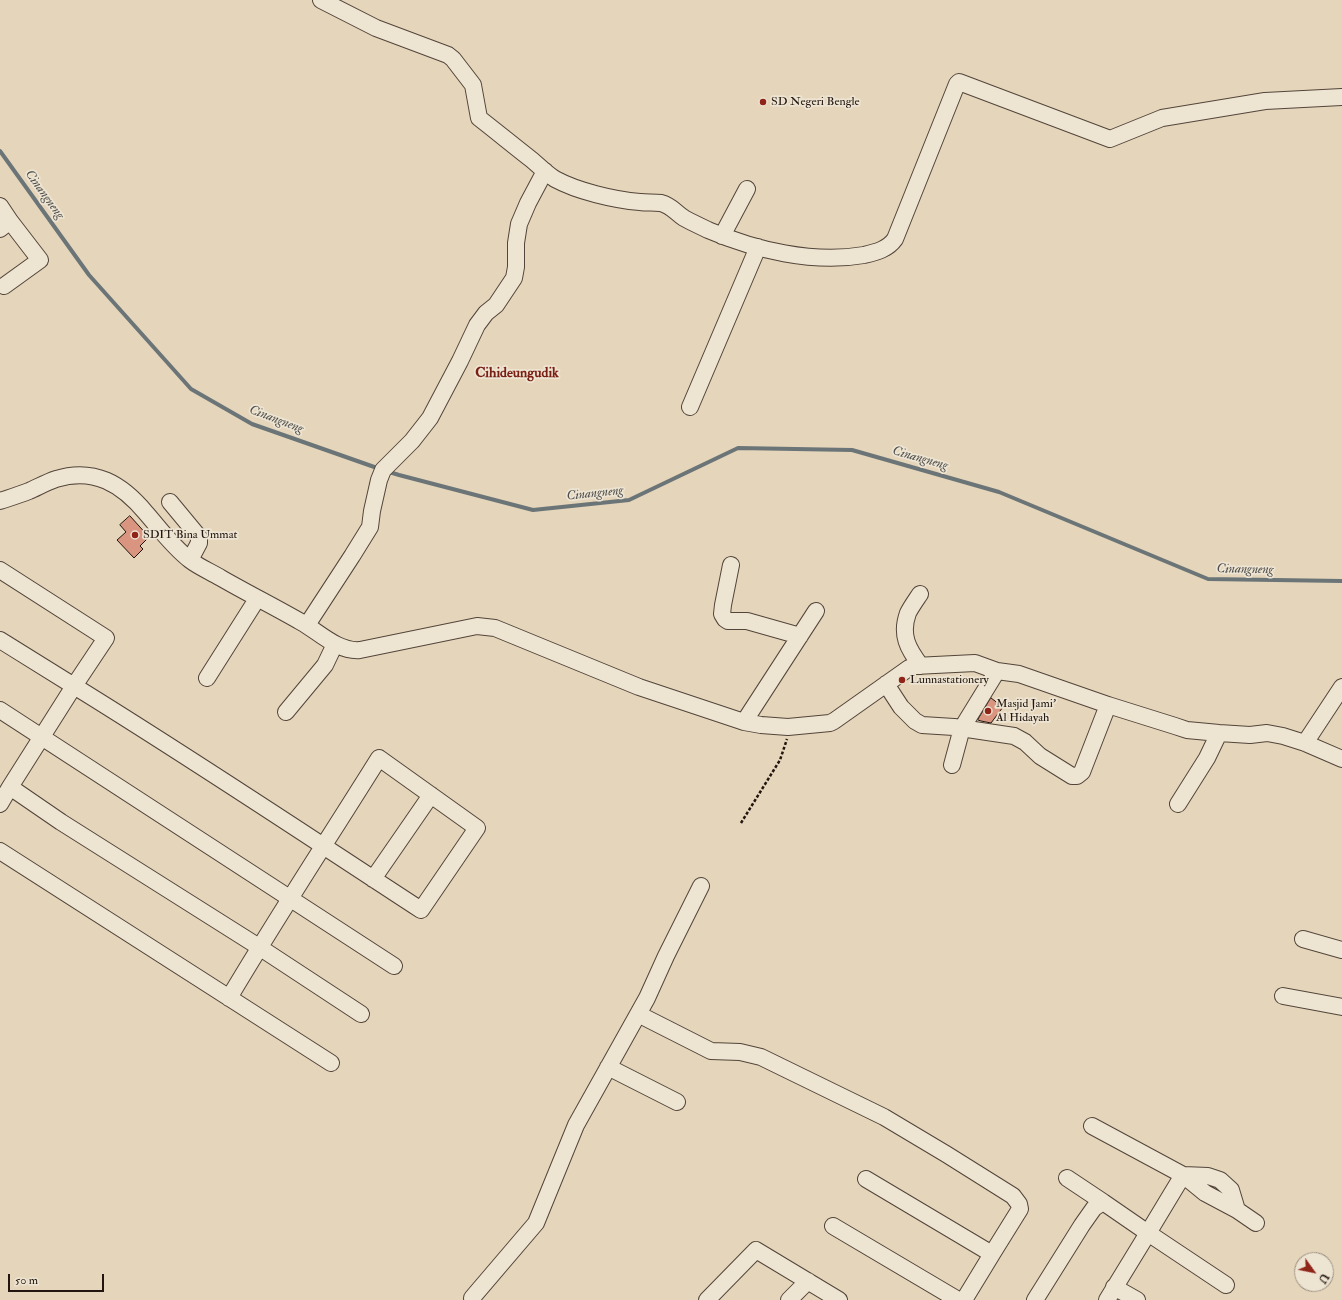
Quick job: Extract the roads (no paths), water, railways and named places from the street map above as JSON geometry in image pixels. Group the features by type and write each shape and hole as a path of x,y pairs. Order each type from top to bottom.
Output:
{"street":[{"path":"321,0 376,28 453,58 473,86 479,118 555,178 589,192 639,202 660,203 666,205 675,209 683,217 733,240 758,247 818,258 840,258 873,253 887,248 892,244 957,84 960,82 1108,139 1113,139 1162,118 1265,101 1342,97"},
{"path":"307,625 370,526 379,480 383,470 395,456 412,441 430,418 477,325 486,313 496,305 514,278 516,267 516,243 519,224 545,171"},
{"path":"722,236 747,189"},
{"path":"0,206 5,225 40,260 4,286"},
{"path":"690,407 758,247"},
{"path":"0,502 54,479 74,475 92,476 115,485 134,500 177,548 190,560 307,625 335,644 357,650 477,626 495,628 639,687 744,722 788,727 834,721 909,668 915,666 975,663 997,671 1019,674 1108,705 1187,730 1219,733 1267,733 1305,743 1342,759"},
{"path":"170,502 199,537 199,544 190,560"},
{"path":"732,565 723,605 722,614 725,619 728,621 747,621 800,636"},
{"path":"0,570 106,638 0,804"},
{"path":"920,594 908,613 905,625 905,636 911,653 921,666"},
{"path":"207,678 257,598"},
{"path":"744,722 816,611"},
{"path":"0,640 156,737 324,846 373,879 422,910 477,828 379,758 324,846 291,898 259,947 229,998"},
{"path":"286,712 325,665 335,644"},
{"path":"952,765 962,728 997,671"},
{"path":"886,684 901,707 915,721 922,725 962,728 1014,736 1025,742 1040,756 1072,776 1077,776 1082,772 1108,705"},
{"path":"1305,743 1342,687"},
{"path":"0,710 43,736 394,966"},
{"path":"1178,804 1207,758 1219,733"},
{"path":"10,787 61,822 259,947 361,1014"},
{"path":"373,879 430,795"},
{"path":"0,852 331,1064"},
{"path":"472,1298 536,1223 576,1125 647,998 701,886"},
{"path":"1303,939 1342,950"},
{"path":"1283,996 1342,1007"},
{"path":"638,1014 711,1051 740,1052 761,1057 884,1117 1013,1196 1019,1204 1020,1209 964,1300"},
{"path":"608,1067 677,1102"},
{"path":"1092,1126 1183,1175 1206,1193 1237,1210 1256,1223"},
{"path":"1137,1300 1110,1293 1183,1175"},
{"path":"1067,1178 1226,1285"},
{"path":"866,1179 992,1254"},
{"path":"1035,1300 1082,1225 1094,1208 1103,1202"},
{"path":"833,1226 958,1300"},
{"path":"706,1300 756,1250 839,1300"},
{"path":"789,1300 808,1281"}],"waterway":[{"name":"Cinangneng","path":"0,151 89,275 191,389 252,424 380,469"},
{"name":"Cinangneng","path":"386,471 533,510 629,500 738,448 852,450 999,492 1208,579 1342,581"}],"place":[{"name":"SD Negeri Bengle","path":"763,102"},
{"name":"SDIT Bina Ummat","path":"135,535"},
{"name":"Lunnastationery","path":"902,680"},
{"name":"Masjid Jami' Al Hidayah","path":"988,711"}],"district":[{"name":"Cihideungudik","path":"517,374"}]}
